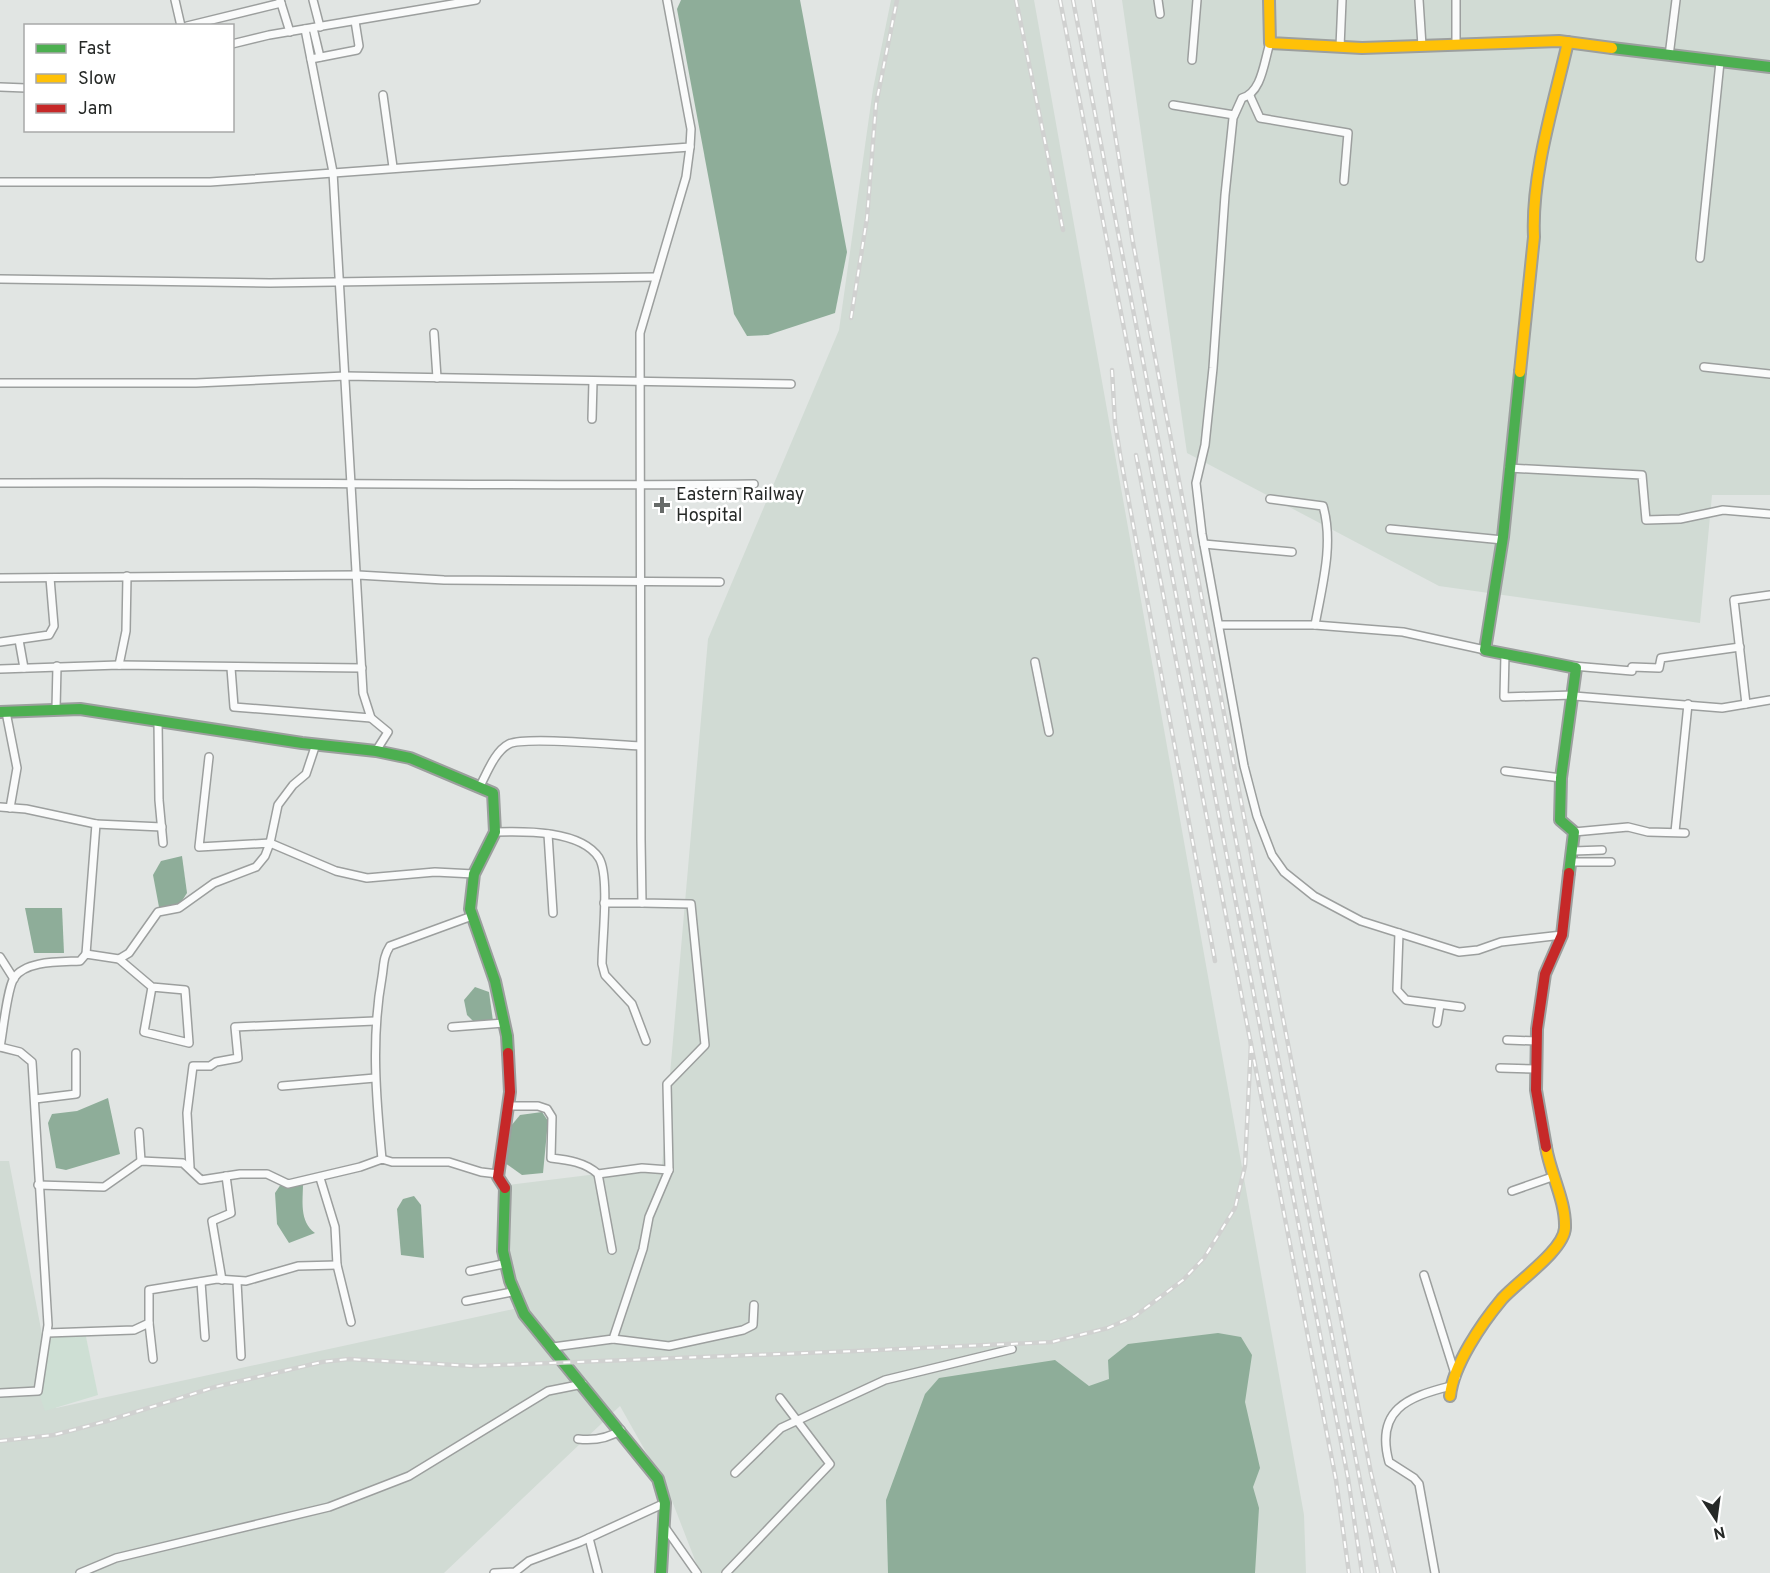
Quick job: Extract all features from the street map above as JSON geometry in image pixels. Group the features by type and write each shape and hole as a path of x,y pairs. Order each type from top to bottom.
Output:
{"street":[{"path":"174,0 180,24"},
{"path":"313,0 311,59 333,172 363,693 371,718 388,732 376,751"},
{"path":"234,44 476,0"},
{"path":"642,903 640,333 686,177 691,129 667,0"},
{"path":"1158,0 1160,14"},
{"path":"1192,60 1197,0"},
{"path":"1269,0 1270,43 1257,87 1250,96 1242,98 1234,115 1225,195 1205,446 1196,483 1204,544 1244,766 1257,816 1272,855 1284,872 1314,896 1361,921 1459,952 1478,950 1501,942 1562,934"},
{"path":"1340,47 1342,0"},
{"path":"1419,0 1422,46"},
{"path":"1456,0 1456,45"},
{"path":"1669,56 1676,0"},
{"path":"195,24 281,2 290,32"},
{"path":"311,59 357,50 359,46 355,21"},
{"path":"313,28 320,57"},
{"path":"1270,43 1340,47 1568,42 1770,67"},
{"path":"1485,650 1503,540 1527,313 1534,237 1533,215 1547,135 1568,42"},
{"path":"1700,258 1720,62"},
{"path":"0,87 24,88"},
{"path":"383,95 393,168"},
{"path":"1250,96 1260,118 1348,133 1344,181"},
{"path":"1173,105 1234,115"},
{"path":"0,182 210,182 690,147"},
{"path":"0,279 339,282 656,278"},
{"path":"434,333 437,378"},
{"path":"1704,367 1770,374"},
{"path":"0,383 196,383 345,376 791,384"},
{"path":"592,419 593,381"},
{"path":"1509,468 1642,475 1646,520 1680,519 1723,510 1770,514"},
{"path":"0,483 171,481 350,485 754,484"},
{"path":"1270,499 1323,506 1328,523 1328,541 1315,624"},
{"path":"1390,529 1503,540"},
{"path":"1204,544 1293,552"},
{"path":"119,665 126,630 127,576"},
{"path":"0,578 358,576 444,580 720,582"},
{"path":"0,642 49,634 54,626 50,578"},
{"path":"1746,704 1734,600 1770,595"},
{"path":"1219,626 1315,624 1403,632 1569,665 1632,671 1632,667 1659,668 1661,658 1740,647"},
{"path":"19,640 24,668"},
{"path":"1505,654 1504,697 1574,696 1722,708 1770,700"},
{"path":"1035,662 1049,732"},
{"path":"0,669 119,665 362,668"},
{"path":"1569,665 1576,668 1574,696 1561,778 1560,820 1574,832 1628,827 1648,832 1685,833"},
{"path":"56,710 57,666"},
{"path":"231,668 234,707 371,718"},
{"path":"1676,832 1689,704"},
{"path":"10,808 17,768 3,712 80,709 376,751 410,758 493,793 496,811 495,832 474,874 470,909 495,981 507,1036 508,1106 498,1174 505,1185 500,1229 503,1264 512,1292 524,1314 621,1430 658,1479 665,1503 660,1573"},
{"path":"158,721 163,843"},
{"path":"480,786 499,753 510,744 541,741 640,746"},
{"path":"86,954 119,958 129,953 158,912 179,908 214,883 256,867 265,856 270,843 278,805 293,785 306,774 316,744"},
{"path":"209,757 199,847 270,843 336,871 368,878 435,872 474,874"},
{"path":"1505,771 1561,778"},
{"path":"0,807 96,824 162,827"},
{"path":"0,1393 39,1391 47,1333 32,1062 20,1052 0,1047 14,979 26,969 52,962 80,962 86,954 96,824"},
{"path":"495,832 548,834 582,842 600,859 605,887 602,964 605,975 632,1004 646,1041"},
{"path":"1435,1573 1419,1484 1414,1478 1389,1462 1384,1434 1389,1420 1411,1398 1452,1386 1474,1337 1502,1299 1554,1249 1565,1230 1563,1212 1552,1177 1536,1090 1536,1069 1545,974 1562,934 1574,832"},
{"path":"548,834 553,913"},
{"path":"1572,857 1602,850"},
{"path":"1572,857 1611,862"},
{"path":"604,903 691,904 705,1045 667,1084 669,1170 649,1217 643,1249 614,1339"},
{"path":"382,1159 375,1078 377,1053 375,1021 384,956 390,946 472,916"},
{"path":"1399,933 1397,990 1400,996 1406,1000 1461,1007"},
{"path":"0,957 14,979"},
{"path":"119,958 152,987 185,990 189,1043 144,1032 152,987"},
{"path":"1437,1023 1440,1005"},
{"path":"375,1021 234,1027 238,1058 216,1062 210,1066 193,1066 186,1139 190,1167 201,1180 267,1174 288,1184 320,1178 382,1159 449,1162 498,1174"},
{"path":"452,1027 504,1023"},
{"path":"1507,1040 1537,1041"},
{"path":"35,1099 76,1094 76,1053"},
{"path":"1500,1068 1536,1069"},
{"path":"282,1086 375,1078"},
{"path":"508,1106 538,1106 547,1109 552,1118 552,1158 590,1166 598,1174 612,1250"},
{"path":"139,1132 141,1161"},
{"path":"38,1185 104,1187 141,1161 171,1161 190,1167"},
{"path":"598,1174 642,1168 669,1170"},
{"path":"222,1280 212,1221 231,1213 226,1176"},
{"path":"1512,1191 1552,1177"},
{"path":"320,1178 335,1227 337,1265 351,1322"},
{"path":"470,1271 503,1264"},
{"path":"153,1359 149,1323 149,1290 222,1280 237,1282 298,1266 337,1265"},
{"path":"1424,1275 1452,1386"},
{"path":"201,1282 205,1337"},
{"path":"237,1282 241,1356"},
{"path":"466,1301 512,1292"},
{"path":"553,1347 614,1339 669,1346 743,1330 753,1325 754,1305"},
{"path":"47,1333 134,1330 149,1323"},
{"path":"735,1473 782,1428 885,1380 1012,1349"},
{"path":"80,1573 116,1558 339,1503 409,1476 548,1391 583,1384"},
{"path":"726,1573 830,1464 795,1421 780,1398"},
{"path":"578,1439 591,1440 610,1436 621,1430"},
{"path":"494,1573 521,1570 529,1561 589,1538 665,1503"},
{"path":"664,1525 697,1573"},
{"path":"589,1538 598,1573"}],"shaded area":[{"path":"681,0 800,0 847,252 835,313 768,335 747,336 734,314 677,9"},
{"path":"891,0 1034,0 1304,1515 1306,1573 700,1573 669,1493 620,1406 444,1573 0,1573 0,1161 9,1161 56,1408 514,1309 505,1248 508,1185 662,1166 708,639 839,330 873,89"},
{"path":"1122,0 1770,0 1770,495 1712,495 1700,623 1439,586 1187,453"},
{"path":"182,856 187,893 178,907 159,907 153,875 161,861"},
{"path":"25,908 62,908 64,953 34,953"},
{"path":"475,987 489,992 493,1021 475,1023 467,1015 464,1000"},
{"path":"108,1098 120,1154 66,1170 56,1168 48,1123 52,1114 77,1111"},
{"path":"542,1112 548,1121 543,1173 522,1175 505,1163 506,1132 520,1115"},
{"path":"303,1183 304,1217 315,1233 289,1243 277,1224 275,1193 281,1184"},
{"path":"414,1196 421,1205 424,1258 401,1255 397,1209 403,1199"},
{"path":"85,1332 98,1395 45,1411 38,1391 47,1333"},
{"path":"1218,1333 1241,1337 1252,1355 1245,1402 1260,1468 1253,1487 1259,1508 1255,1573 888,1573 886,1500 925,1394 939,1378 1055,1360 1089,1386 1109,1379 1108,1360 1128,1344"}],"railway":[{"path":"851,318 867,218 876,104 897,0"},
{"path":"1016,0 1063,230"},
{"path":"1060,0 1348,1478 1362,1573"},
{"path":"1073,0 1378,1573"},
{"path":"1093,0 1133,243 1371,1473 1395,1573"},
{"path":"1112,370 1115,423 1121,460 1215,961"},
{"path":"1136,455 1336,1480 1349,1573"},
{"path":"0,1441 54,1435 215,1387 322,1362 349,1359 473,1366 856,1351 1052,1342 1108,1328 1135,1316 1183,1280 1204,1258 1235,1208 1245,1166 1251,1043"}],"traffic: fast":[{"path":"1612,48 1770,67"},
{"path":"1520,372 1503,537 1485,650 1576,668 1561,778 1560,820 1574,832 1569,873"},
{"path":"0,712 80,709 302,743 376,751 410,758 493,793 495,832 474,874 470,909 495,981 507,1036 508,1053"},
{"path":"505,1188 503,1251 510,1281 524,1314 658,1479 665,1503 661,1573"}],"traffic: slow":[{"path":"1269,0 1270,43 1362,48 1559,41 1612,48"},
{"path":"1520,372 1534,237 1536,189 1545,139 1568,42"},
{"path":"1450,1396 1462,1358 1486,1320 1502,1299 1549,1256 1563,1237 1565,1218 1546,1147"}],"traffic: jam":[{"path":"1546,1147 1536,1090 1537,1029 1545,974 1562,935 1569,873"},
{"path":"505,1188 498,1177 510,1092 508,1053"}],"place":[{"name":"Eastern Railway Hospital","path":"662,505"}]}
